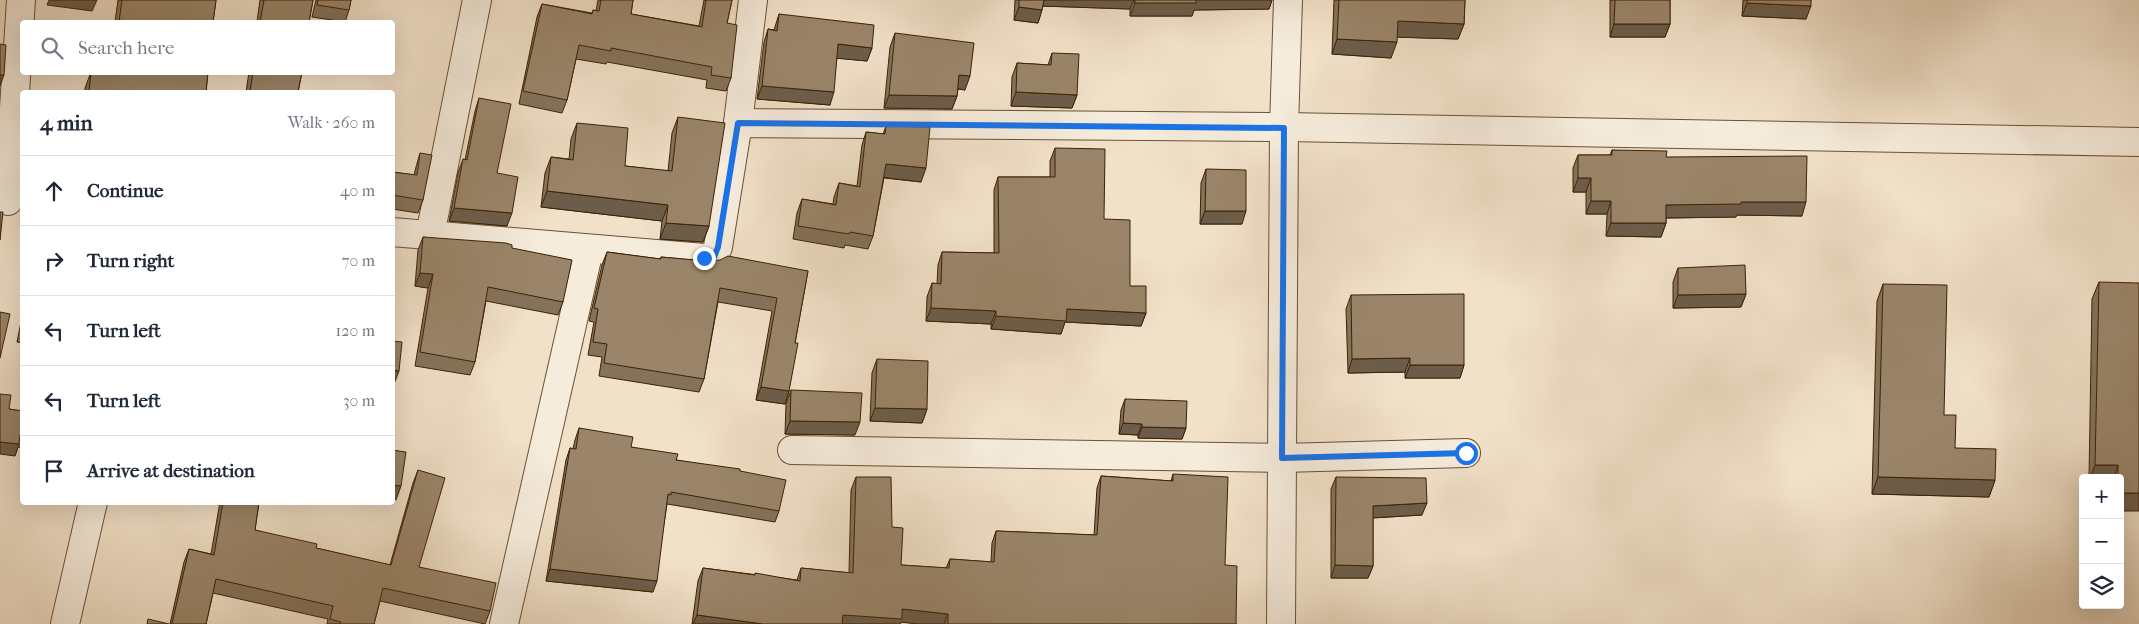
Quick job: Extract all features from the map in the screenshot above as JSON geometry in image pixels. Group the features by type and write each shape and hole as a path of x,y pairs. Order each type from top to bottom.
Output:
{"street":[{"path":"10,201 21,0"},
{"path":"430,235 478,0"},
{"path":"395,232 590,250 704,258 714,257 718,247 738,123 752,0"},
{"path":"1281,624 1284,128 1288,0"},
{"path":"738,123 1284,128 2139,142"},
{"path":"504,624 590,250"},
{"path":"792,450 1282,458 1466,453"},
{"path":"65,624 92,505"}],"building":[{"path":"122,0 216,0 213,20 119,20"},
{"path":"264,0 313,0 309,20 260,20"},
{"path":"318,0 351,0 349,10 317,5"},
{"path":"601,0 633,0 631,14 702,27 706,0 732,0 727,23 737,25 731,78 711,75 712,67 611,48 611,51 579,45 567,100 523,91 542,4 592,14 593,10 599,11"},
{"path":"1019,0 1044,0 1042,10 1019,7"},
{"path":"1135,0 1196,0 1196,3 1135,3"},
{"path":"1339,0 1465,0 1464,24 1398,21 1397,42 1337,39"},
{"path":"1615,0 1670,0 1670,24 1614,24"},
{"path":"1747,0 1811,0 1811,6 1747,3"},
{"path":"779,14 874,25 872,48 838,44 834,92 762,86 768,29 777,31"},
{"path":"895,33 974,43 970,76 959,75 957,96 889,95"},
{"path":"0,44 6,45 4,75 0,75"},
{"path":"1052,53 1079,54 1077,95 1016,92 1017,63 1051,65"},
{"path":"91,75 208,75 206,90 89,90"},
{"path":"253,75 301,75 298,90 250,90"},
{"path":"479,98 511,104 497,173 518,177 512,213 454,208 463,159 467,160"},
{"path":"678,117 725,123 709,226 666,223 668,205 547,191 551,157 573,160 577,123 628,128 625,166 672,171"},
{"path":"886,126 930,127 926,168 886,164 873,236 798,226 802,199 836,205 839,183 860,187 866,132 885,134"},
{"path":"1055,148 1105,149 1104,219 1130,220 1130,286 1146,286 1146,313 1067,309 1066,321 996,316 996,311 931,308 932,283 941,284 942,252 999,253 998,177 1055,177"},
{"path":"1612,150 1667,151 1666,157 1807,156 1806,202 1666,205 1666,223 1611,223 1611,201 1591,201 1591,178 1578,178 1578,155 1612,155"},
{"path":"420,153 432,155 423,200 395,195 395,172 417,175"},
{"path":"1206,169 1246,170 1246,211 1205,211"},
{"path":"0,212 3,212 0,240"},
{"path":"423,237 506,243 512,245 512,248 572,260 563,302 488,287 475,362 420,352 433,274 420,273"},
{"path":"607,252 661,259 661,257 707,261 720,260 728,256 808,271 795,343 798,343 789,391 761,387 777,298 720,288 704,379 604,363 607,344 593,342 598,309 594,308"},
{"path":"1745,265 1746,294 1678,295 1678,268"},
{"path":"2099,282 2139,283 2139,493 2124,493 2124,474 2118,474 2118,465 2095,465"},
{"path":"1883,284 1947,285 1944,415 1956,415 1955,448 1996,449 1995,480 1878,477"},
{"path":"1464,294 1464,365 1410,365 1410,358 1352,359 1351,295"},
{"path":"0,312 10,314 0,358"},
{"path":"395,341 402,342 399,371 395,370"},
{"path":"877,359 928,361 927,409 875,408"},
{"path":"791,390 862,393 860,422 790,421"},
{"path":"0,394 11,395 9,409 20,411 19,444 0,442"},
{"path":"1125,399 1187,401 1186,428 1142,427 1142,424 1123,423"},
{"path":"579,428 633,437 631,447 678,454 676,460 740,469 740,471 786,480 779,511 671,492 671,495 668,494 657,581 550,569 570,448 576,449"},
{"path":"395,450 406,452 401,486 395,485"},
{"path":"418,470 445,478 419,567 496,583 490,611 383,588 374,624 340,624 341,622 330,619 333,606 216,579 206,624 172,624 189,549 214,555 222,505 259,505 255,530 317,544 316,548 391,565"},
{"path":"1173,474 1228,477 1225,565 1237,566 1236,624 948,624 948,614 902,609 902,619 843,615 842,624 763,624 697,615 703,568 755,575 755,573 800,581 801,568 853,573 856,477 891,477 892,527 903,528 901,565 949,568 950,559 994,562 996,531 1097,535 1101,476 1173,481"},
{"path":"1336,477 1426,478 1427,503 1373,506 1373,566 1335,565"},
{"path":"148,619 169,624 147,624"}],"route":[{"path":"704,258 714,257 718,247 738,123 1284,128 1282,458 1466,453"}]}
